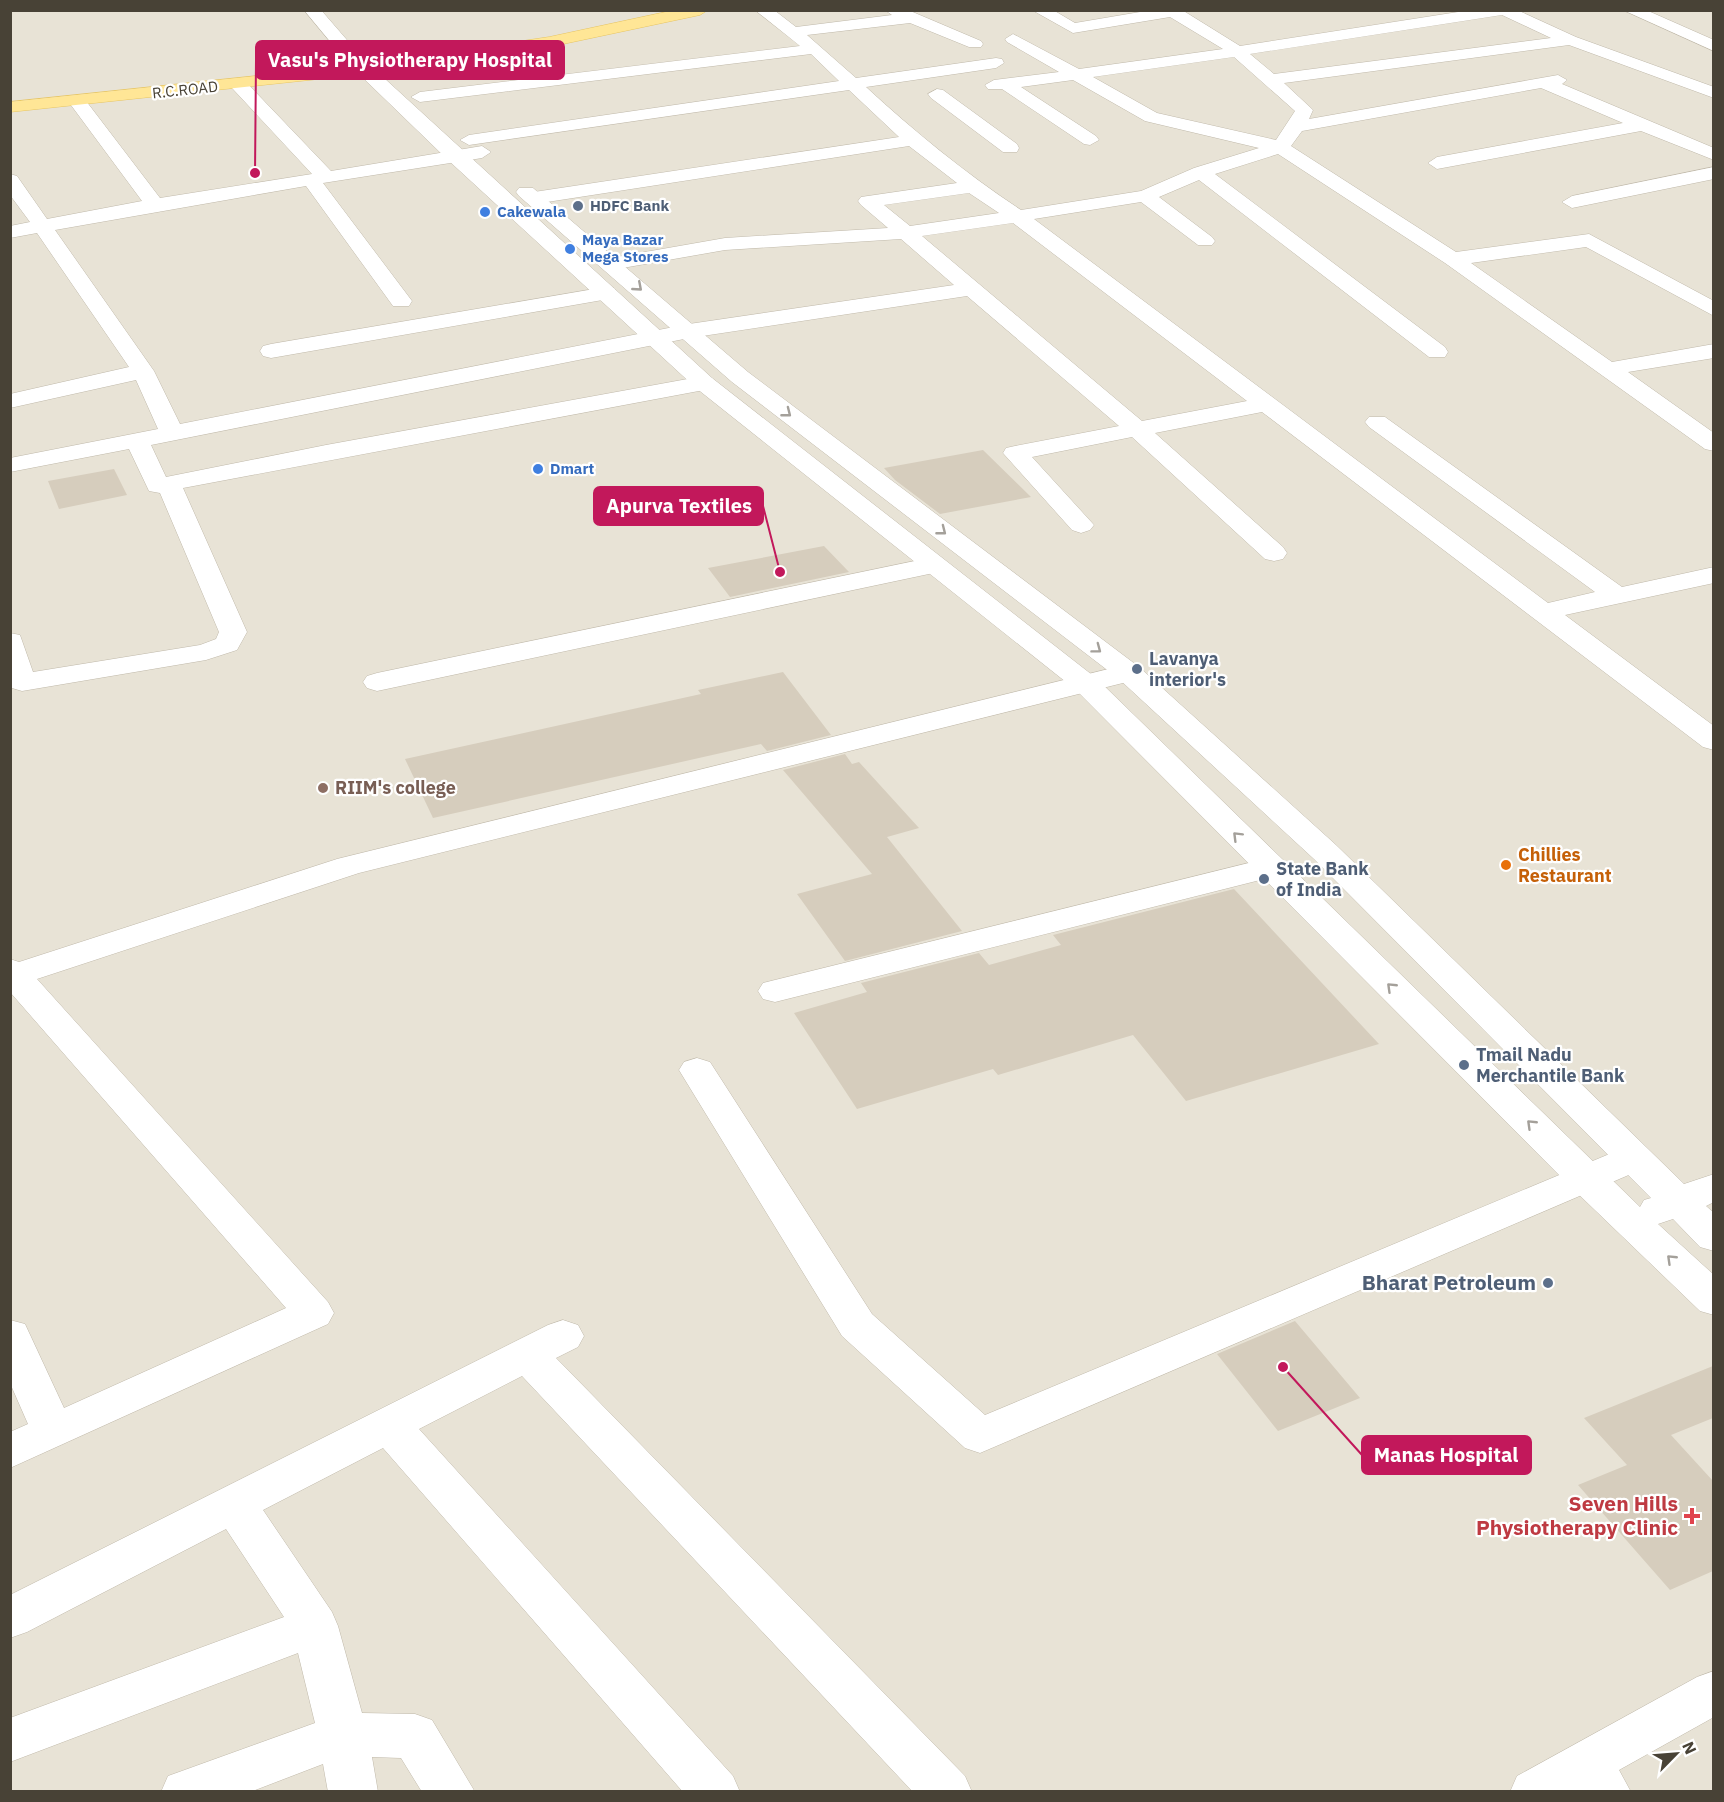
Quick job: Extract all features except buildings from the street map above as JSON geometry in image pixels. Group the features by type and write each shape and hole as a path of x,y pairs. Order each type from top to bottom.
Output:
{"main road":[{"name":"R.C.ROAD","path":"10,107 238,84 559,32 662,10"},
{"name":"R.C.ROAD","path":"10,101 549,42 700,10"}],"street":[{"path":"312,10 468,150 534,198 740,377 1130,673 1325,852 1713,1238"},
{"path":"763,10 815,49 855,85 884,102 913,140 973,187 1017,216 1712,738"},
{"path":"893,10 975,44"},
{"path":"611,264 725,244 904,233 1145,196 1201,172 1281,147 1296,128 1304,110 1236,50 1171,11 1073,28 1040,10"},
{"path":"1373,10 1402,24"},
{"path":"1631,10 1713,46"},
{"path":"916,97 1214,56 1236,50 1402,24 1505,11 1570,40 1713,93"},
{"path":"792,32 910,18"},
{"path":"1013,39 1071,74 1152,117 1281,147 1452,260 1713,444"},
{"path":"1268,80 1570,40"},
{"path":"1291,42 1344,70"},
{"path":"420,97 815,49"},
{"path":"372,62 420,97 606,293 704,383 1086,684 1269,868 1713,1299"},
{"path":"10,232 155,205 319,179 468,150 996,63"},
{"path":"1296,128 1550,81 1642,125 1713,155"},
{"path":"238,84 319,179 401,300"},
{"path":"1005,84 1090,140"},
{"path":"937,94 1010,147"},
{"path":"77,101 155,205"},
{"path":"1437,163 1642,125"},
{"path":"534,198 913,140"},
{"path":"1201,172 1437,352"},
{"path":"1572,202 1713,173"},
{"path":"10,180 143,370 172,433"},
{"path":"973,187 868,201 969,289 1137,429 1274,553"},
{"path":"1145,196 1205,241"},
{"path":"1452,260 1589,240 1713,310"},
{"path":"10,465 655,337 969,289"},
{"path":"271,351 606,293"},
{"path":"1608,369 1713,351"},
{"path":"10,401 143,370"},
{"path":"137,440 158,486 326,452 704,383"},
{"path":"1081,525 1015,453 1266,404"},
{"path":"1377,422 1618,596"},
{"path":"10,641 22,682 206,652 227,644 233,632 169,484"},
{"path":"377,682 934,565"},
{"path":"1542,612 1713,575"},
{"path":"10,1451 314,1313 12,974 348,866 1130,673"},
{"path":"775,991 1269,868"},
{"path":"697,1070 857,1325 980,1436 1632,1159"},
{"path":"1632,1222 1675,1201 1713,1187"},
{"path":"10,1335 53,1431"},
{"path":"10,1617 545,1345 947,1791"},
{"path":"389,1425 715,1791"},
{"path":"233,1502 315,1626 343,1735 353,1791"},
{"path":"10,1740 315,1626"},
{"path":"1535,1791 1595,1778 1713,1692"},
{"path":"186,1791 343,1735 415,1736 450,1791"}],"shaded area":[{"path":"11,11 1713,11 1713,1791 11,1791"}],"place":[{"name":"Vasu's Physiotherapy Hospital","path":"255,173"},
{"name":"HDFC Bank","path":"578,206"},
{"name":"Cakewala","path":"485,212"},
{"name":"Maya Bazar Mega Stores","path":"570,249"},
{"name":"Dmart","path":"538,469"},
{"name":"Apurva Textiles","path":"780,572"},
{"name":"Lavanya interior's","path":"1137,669"},
{"name":"RIIM's college","path":"323,788"},
{"name":"Chillies Restaurant","path":"1506,865"},
{"name":"State Bank of India","path":"1264,879"},
{"name":"Tmail Nadu Merchantile Bank","path":"1464,1065"},
{"name":"Bharat Petroleum","path":"1548,1283"},
{"name":"Manas Hospital","path":"1283,1367"},
{"name":"Seven Hills Physiotherapy Clinic","path":"1692,1516"}]}
